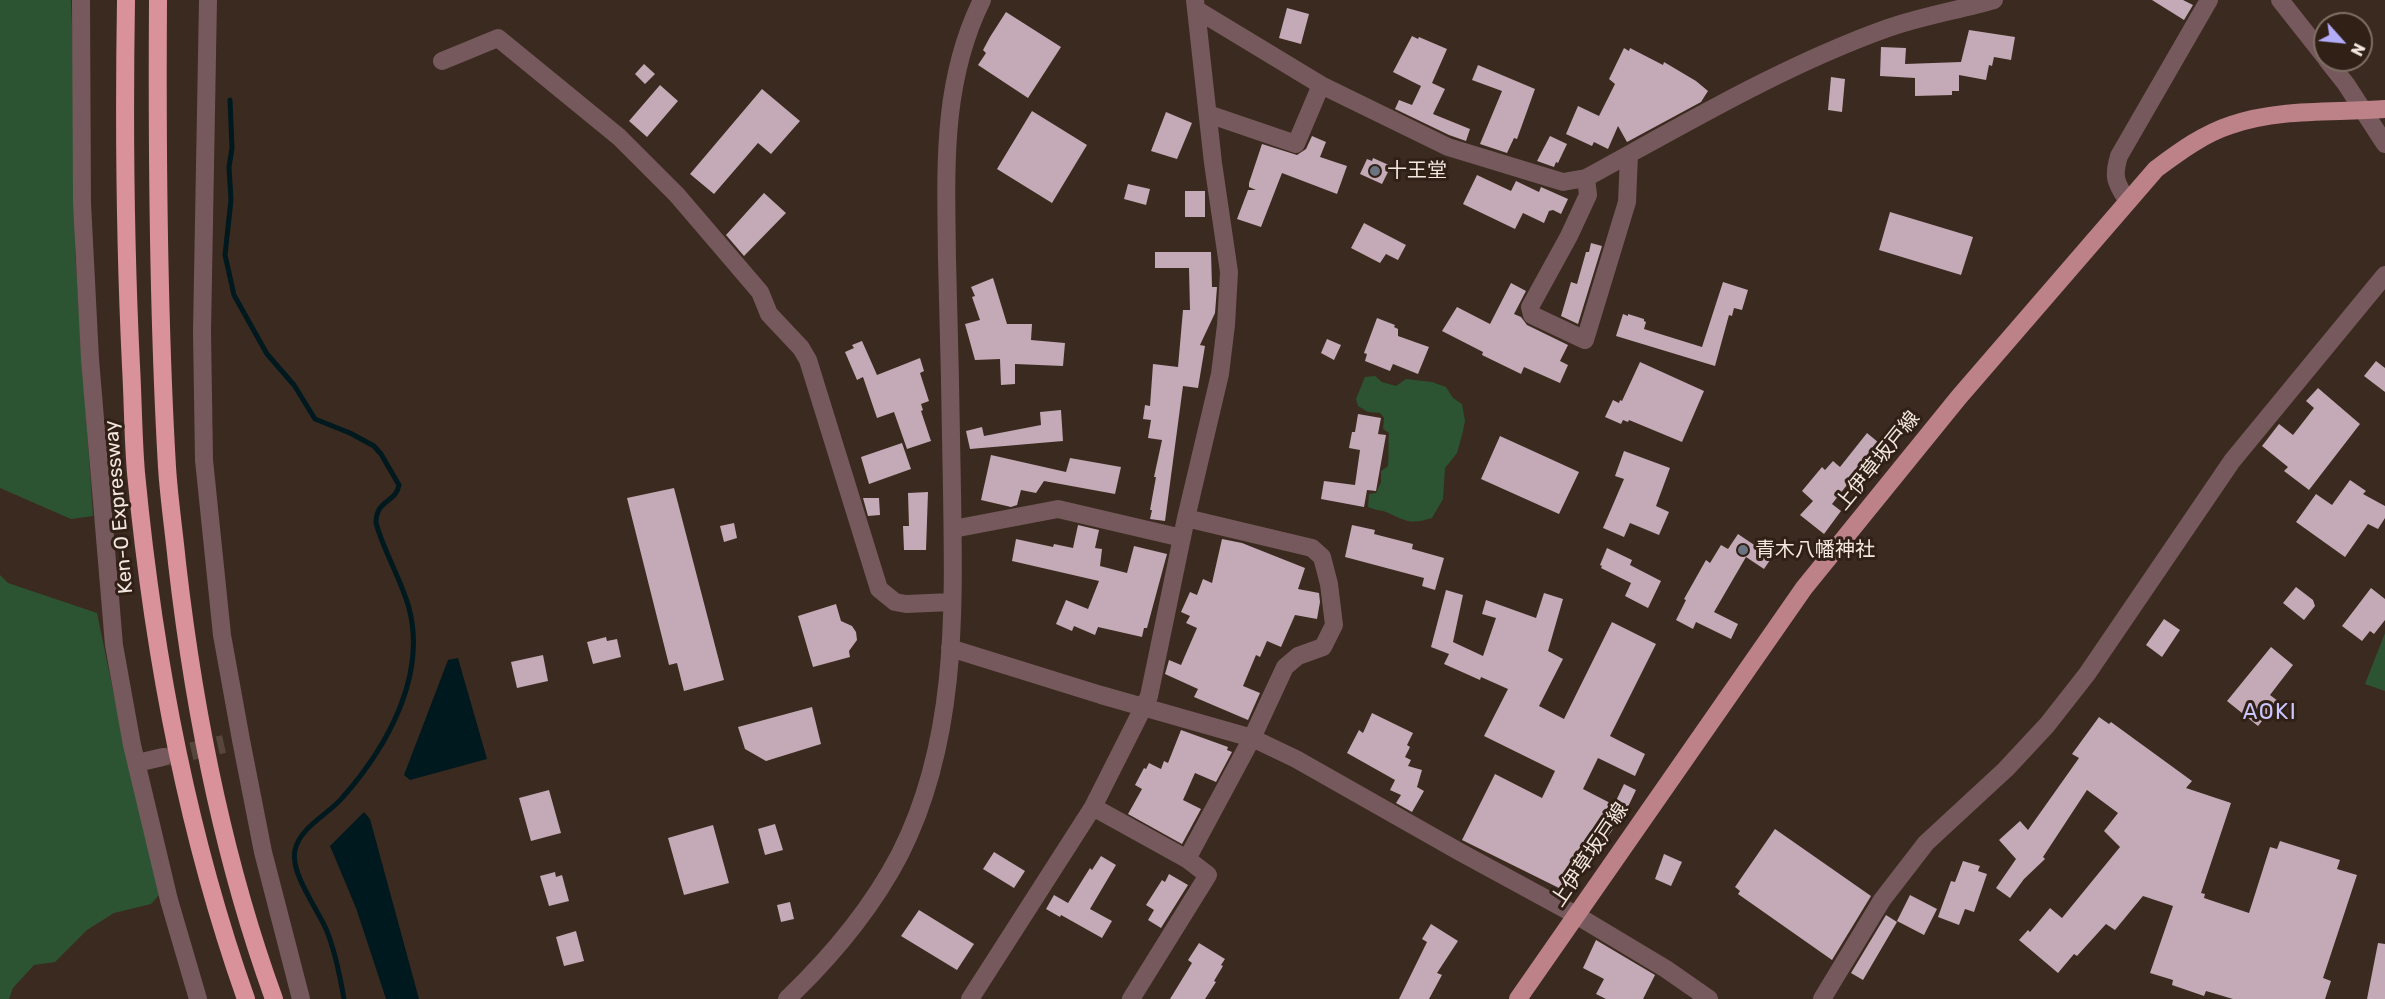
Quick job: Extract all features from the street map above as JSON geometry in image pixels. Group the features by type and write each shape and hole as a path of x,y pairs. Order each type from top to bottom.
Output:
{"highway":[{"name":"Ken-O Expressway","path":"126,0 127,276 136,471 151,605 171,718 202,854 246,999"},
{"path":"158,0 160,276 167,470 182,600 198,715 227,848 274,999"}],"main road":[{"name":"上伊草坂戸線","path":"1518,999 1804,588 1959,397 2156,169 2187,146 2229,125 2274,114 2385,109"}],"street":[{"path":"81,0 82,203 90,359 114,645 136,763 168,900 198,999"},
{"path":"208,0 202,332 204,460 233,742 301,999"},
{"path":"787,999 847,936 876,895 900,853 918,808 937,746 948,691 953,529 945,149 955,77 982,0"},
{"path":"1196,5 1321,85 1448,147 1563,182 1586,178 1723,104 1809,62 1889,28 1994,0"},
{"path":"2127,200 2118,187 2114,172 2119,156 2209,0"},
{"path":"2280,0 2313,42"},
{"path":"970,999 1093,807 1149,696 1186,518 1220,374 1227,315 1229,272 1213,163 1196,5"},
{"path":"442,61 498,38 619,136 677,195 760,291 769,314 801,348 808,360 879,589 894,602 906,604 952,602"},
{"path":"2336,72 2385,144"},
{"path":"1208,114 1296,144 1321,85"},
{"path":"1586,178 1588,195 1569,236 1530,307 1532,315 1585,340 1627,202 1629,155"},
{"path":"1822,999 1881,900 1926,843 2006,769 2047,725 2087,674 2232,461 2385,275"},
{"path":"953,529 1058,509 1182,538"},
{"path":"1186,518 1312,548 1322,557 1329,584 1334,625 1323,647 1298,656 1285,668 1252,738 1187,859"},
{"path":"950,648 1144,708 1252,738 1296,759 1576,915 1666,969 1709,999"},
{"path":"136,763 163,757"},
{"path":"1093,807 1187,859 1208,875 1131,999"}],"green space":[{"path":"0,0 71,0 75,251 93,516 71,519 0,488"},
{"path":"1375,376 1382,382 1396,386 1406,379 1432,382 1446,387 1453,398 1462,404 1465,421 1462,435 1457,453 1445,468 1443,499 1432,518 1408,521 1368,507 1369,494 1376,493 1381,482 1381,471 1388,466 1389,433 1383,429 1384,418 1380,413 1368,412 1358,406 1356,399 1365,377"},
{"path":"0,575 8,583 97,613 159,895 151,904 114,913 87,930 55,962 34,965 13,988 9,999 0,999"},
{"path":"2385,633 2385,691 2365,684"}],"water":[{"path":"458,658 487,759 410,780 404,775 448,660"},
{"path":"364,812 370,819 419,999 386,999 356,908 330,846"}],"building":[{"path":"2152,0 2183,0 2193,5 2184,20"},
{"path":"1287,8 1309,14 1301,44 1279,38"},
{"path":"1006,12 1061,47 1028,98 978,65 986,53 983,50"},
{"path":"1969,30 2015,37 2011,60 1994,57 1992,66 1989,65 1986,80 1959,75 1959,91 1952,91 1952,95 1915,96 1915,78 1880,76 1881,47 1906,48 1905,64 1961,62"},
{"path":"1412,36 1447,49 1432,83 1445,89 1433,114 1470,129 1466,141 1395,109 1399,100 1412,105 1421,86 1393,72"},
{"path":"1624,48 1629,51 1630,48 1663,65 1664,62 1708,91 1701,102 1627,142 1618,126 1608,149 1594,142 1592,146 1566,134 1578,106 1599,116 1615,84 1609,79"},
{"path":"644,64 655,74 645,84 635,74"},
{"path":"1478,65 1535,89 1517,139 1514,138 1507,153 1480,144 1502,91 1472,80"},
{"path":"1831,77 1845,79 1842,112 1828,110"},
{"path":"660,85 678,101 647,137 629,121"},
{"path":"762,89 800,121 771,154 758,143 714,194 690,174"},
{"path":"1032,111 1087,145 1052,203 997,169"},
{"path":"1166,112 1192,123 1177,159 1151,151"},
{"path":"1312,136 1326,142 1320,157 1347,166 1337,194 1282,173 1261,227 1237,219 1248,190 1256,190 1249,187 1249,183 1262,144 1297,155 1306,149"},
{"path":"1550,136 1567,144 1554,167 1537,161"},
{"name":"十王堂","path":"1373,158 1391,166 1382,184 1360,174 1367,159 1372,161"},
{"path":"1477,175 1511,191 1516,181 1539,192 1541,187 1568,199 1561,214 1553,210 1549,211 1544,223 1523,213 1515,229 1463,204"},
{"path":"1128,184 1150,189 1146,205 1124,199"},
{"path":"1185,191 1205,191 1205,217 1185,217"},
{"path":"764,193 786,213 744,256 726,235"},
{"path":"1890,212 1973,237 1961,275 1879,250"},
{"path":"1364,223 1406,245 1398,260 1386,254 1380,263 1351,248"},
{"path":"1591,243 1602,246 1578,324 1561,316 1571,282 1577,284 1586,252 1589,252"},
{"path":"1155,252 1211,252 1212,287 1217,287 1215,313 1200,345 1205,346 1198,388 1183,386 1165,521 1150,519 1156,477 1154,477 1162,440 1148,438 1151,420 1143,419 1145,405 1150,406 1153,364 1178,367 1183,310 1190,310 1189,268 1155,268"},
{"path":"993,278 1007,324 1032,324 1031,340 1065,343 1063,366 1015,364 1015,384 1001,385 1000,359 975,360 965,324 980,320 971,287"},
{"path":"1723,282 1748,290 1742,310 1734,308 1732,316 1729,315 1715,366 1616,336 1623,314 1628,316 1628,314 1644,319 1646,322 1644,329 1702,347"},
{"path":"1511,283 1526,291 1514,314 1521,317 1527,325 1568,345 1560,361 1568,365 1560,383 1524,367 1521,374 1482,355 1483,352 1442,331 1457,307 1490,324"},
{"path":"1377,318 1395,325 1394,327 1398,329 1398,336 1429,347 1418,374 1393,364 1390,371 1365,361 1367,354 1364,353"},
{"path":"1327,339 1341,345 1334,360 1321,353"},
{"path":"862,341 877,375 920,358 924,371 920,373 929,401 921,404 923,410 921,411 931,441 907,449 894,412 877,418 863,377 857,380 845,352 854,348 852,345"},
{"path":"2376,361 2385,368 2385,392 2364,376"},
{"path":"1640,362 1704,391 1682,442 1629,420 1628,422 1623,420 1621,424 1605,417 1613,400 1619,403 1620,400 1622,401"},
{"path":"2318,388 2360,424 2309,490 2284,471 2288,467 2262,446 2279,424 2293,435 2314,408 2306,401"},
{"path":"1061,410 1063,441 970,449 966,431 982,427 984,436 1041,425 1040,412"},
{"path":"1358,414 1381,418 1378,434 1386,435 1376,491 1367,490 1364,507 1321,499 1324,481 1355,485 1360,450 1349,448"},
{"path":"1867,433 1890,452 1878,467 1873,463 1863,475 1858,471 1832,504 1841,511 1824,534 1800,515 1813,501 1802,491 1822,467 1825,470 1833,461 1840,467"},
{"path":"1500,436 1579,472 1559,514 1481,479"},
{"path":"902,443 911,469 869,484 861,457"},
{"path":"1624,451 1670,468 1656,506 1669,512 1659,535 1630,523 1624,537 1603,528 1624,479 1615,476"},
{"path":"991,455 1066,472 1070,458 1121,467 1115,494 1044,481 1036,493 1021,490 1017,505 1011,507 981,500"},
{"path":"2350,480 2366,491 2363,494 2385,506 2385,518 2378,529 2368,524 2345,557 2296,522 2316,494 2332,505"},
{"path":"674,488 724,680 684,691 677,663 669,665 627,498"},
{"path":"928,492 926,550 904,550 903,526 909,526 908,493"},
{"path":"863,498 879,498 880,515 868,516"},
{"path":"734,523 737,538 724,542 720,526"},
{"path":"1078,525 1099,530 1095,548 1102,549 1100,566 1127,573 1134,546 1167,554 1147,628 1144,628 1142,637 1098,627 1095,635 1074,626 1072,631 1056,624 1066,600 1088,609 1099,581 1012,561 1016,539 1053,547 1054,544 1073,548"},
{"path":"1352,525 1375,530 1374,534 1413,544 1412,549 1444,558 1435,590 1422,586 1424,578 1345,557"},
{"path":"1738,534 1772,557 1764,569 1746,557 1714,612 1738,624 1731,639 1696,622 1693,629 1676,620 1686,600 1684,599 1706,560 1710,563 1721,545 1728,549"},
{"path":"1222,539 1242,543 1305,568 1298,589 1319,593 1317,619 1295,615 1281,647 1267,641 1260,657 1256,655 1243,686 1260,693 1248,720 1194,697 1198,689 1165,674 1169,660 1181,665 1197,628 1186,623 1190,616 1181,612 1190,592 1197,595 1203,579 1212,583"},
{"path":"1607,548 1632,560 1630,565 1661,581 1648,608 1625,596 1631,583 1601,568 1600,565"},
{"path":"2296,587 2313,600 2315,606 2304,620 2283,603"},
{"path":"2371,588 2385,599 2385,620 2374,634 2370,631 2362,641 2342,626"},
{"path":"1446,590 1463,595 1453,642 1483,656 1496,618 1482,614 1486,600 1536,618 1544,593 1563,599 1548,651 1563,659 1539,706 1564,719 1612,622 1656,644 1610,736 1645,754 1635,776 1598,758 1583,789 1614,805 1624,784 1636,790 1626,811 1598,850 1588,845 1565,891 1462,840 1495,774 1542,798 1555,771 1484,736 1508,689 1481,677 1480,680 1444,664 1449,654 1431,647"},
{"path":"836,604 841,621 852,626 857,640 849,651 850,657 813,667 798,616"},
{"path":"2164,619 2180,630 2162,657 2146,645"},
{"path":"606,637 607,641 617,639 621,657 593,664 587,642"},
{"path":"2271,647 2293,665 2270,695 2278,701 2258,726 2227,701"},
{"path":"543,655 548,681 517,688 511,662"},
{"path":"812,707 821,744 766,761 745,749 738,727"},
{"path":"1372,713 1413,733 1407,745 1410,747 1405,757 1411,760 1408,766 1422,770 1417,787 1424,791 1412,812 1396,803 1401,795 1390,790 1395,780 1347,753 1359,730 1363,733"},
{"path":"2099,717 2109,724 2111,722 2192,781 2186,788 2231,803 2201,893 2205,894 2204,898 2249,913 2270,847 2277,849 2280,841 2340,860 2337,869 2357,875 2323,978 2331,981 2325,999 2233,999 2206,991 2204,996 2172,985 2173,980 2150,973 2173,906 2143,896 2115,930 2106,924 2077,956 2074,954 2058,973 2019,940 2028,930 2030,932 2050,908 2062,918 2120,847 2104,831 2118,813 2087,790 2043,857 2045,859 2024,879 2010,898 1996,888 2016,859 1999,840 2020,821 2028,830 2079,758 2072,754"},
{"path":"1181,730 1228,747 1227,750 1232,752 1216,782 1195,773 1183,800 1201,809 1182,844 1128,814 1142,789 1135,785 1144,768 1146,769 1149,763 1161,769 1164,761 1168,763"},
{"path":"549,790 561,833 531,841 519,798"},
{"path":"775,824 783,850 765,855 758,829"},
{"path":"713,825 729,883 684,895 668,838"},
{"path":"1775,829 1871,896 1832,960 1738,894 1740,891 1735,887"},
{"path":"994,852 1025,871 1014,888 983,869"},
{"path":"1664,854 1682,862 1671,886 1655,879"},
{"path":"1101,856 1116,865 1090,909 1112,921 1102,938 1046,909 1054,895 1068,903 1090,868 1092,870"},
{"path":"1963,861 1980,866 1978,871 1987,874 1974,912 1965,909 1959,925 1938,917 1951,881 1955,882"},
{"path":"555,872 556,877 562,875 569,901 549,906 540,876"},
{"path":"1169,874 1188,885 1161,928 1148,920 1154,910 1146,905 1162,880 1165,882"},
{"path":"1910,895 1937,909 1924,935 1897,921"},
{"path":"790,902 794,919 781,922 777,905"},
{"path":"919,910 974,944 957,970 901,936"},
{"path":"1886,915 1897,922 1863,980 1851,973"},
{"path":"1431,924 1458,941 1437,973 1442,975 1429,999 1399,999 1427,942 1422,939"},
{"path":"576,931 584,961 564,966 556,937"},
{"path":"1596,940 1655,975 1643,999 1606,999 1596,994 1604,979 1583,968"},
{"path":"1199,943 1225,959 1214,981 1216,982 1205,999 1170,999 1192,963 1188,960"},
{"path":"2378,943 2385,944 2385,999 2367,999"}],"waterway":[{"path":"230,100 231,200 225,255 234,295 267,354 294,385 315,419 350,433 374,446 399,485 394,495 379,509 376,523 409,608 413,634 408,684 388,733 374,756 343,797 303,834 295,850 296,869 300,880 326,929 332,946 344,999"}],"tunnel":[{"path":"165,757 224,744"}],"place":[{"name":"十王堂","path":"1375,171"},
{"name":"青木八幡神社","path":"1743,550"}],"district":[{"name":"AOKI","path":"2270,713"}]}
